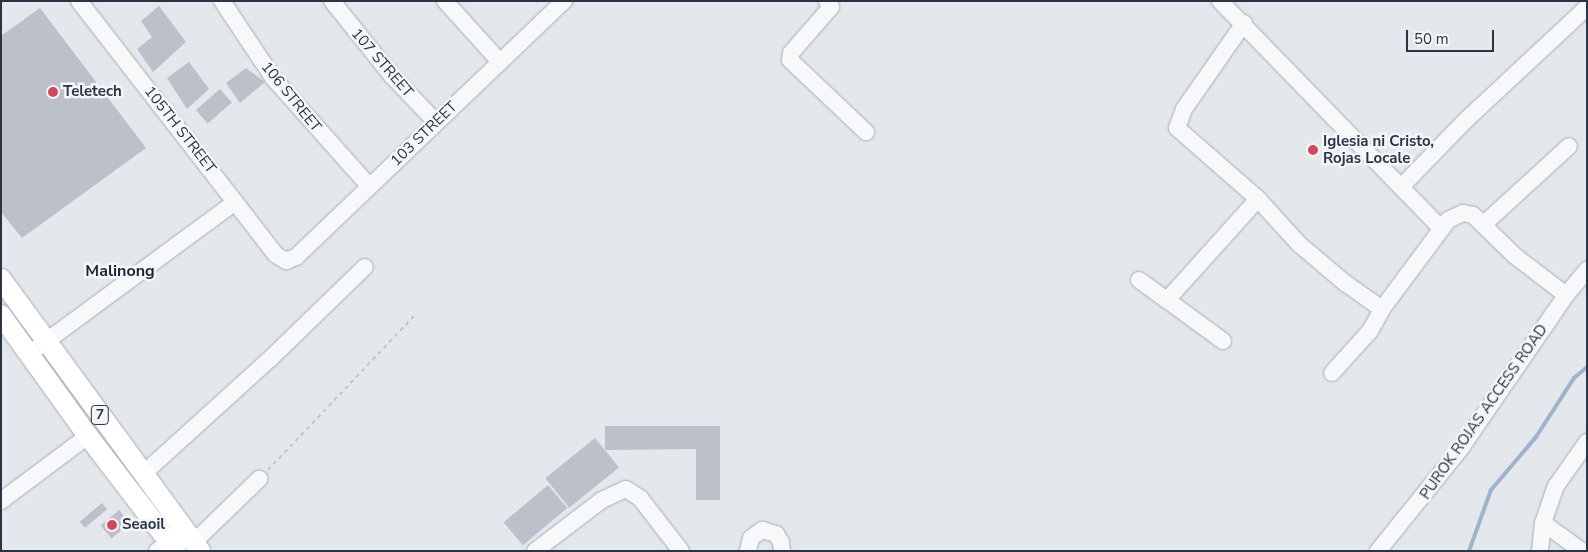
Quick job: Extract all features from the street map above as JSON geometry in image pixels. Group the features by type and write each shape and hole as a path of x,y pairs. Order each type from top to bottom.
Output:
{"main road":[{"name":"7","path":"1,279 143,474 180,544"},
{"name":"7","path":"1,316 88,436 180,544"}],"street":[{"name":"105TH STREET","path":"79,1 235,202 282,259"},
{"name":"106 STREET","path":"222,1 274,79 369,186"},
{"name":"107 STREET","path":"332,1 386,69 436,122"},
{"path":"445,1 500,62"},
{"path":"1220,1 1442,229"},
{"name":"103 STREET","path":"282,259 289,261 296,257 563,2"},
{"path":"831,3 791,53 790,60 866,132"},
{"path":"1401,187 1514,74 1587,7"},
{"path":"1244,24 1184,109 1178,119 1177,128 1258,199 1299,244 1345,284 1382,309"},
{"path":"1484,224 1569,146"},
{"path":"1167,300 1258,199"},
{"path":"29,354 235,202"},
{"path":"1332,373 1370,331 1382,309 1448,220 1463,213 1473,215 1515,256 1566,295"},
{"path":"143,474 270,358 365,267"},
{"name":"PUROK ROJAS ACCESS ROAD","path":"1378,551 1461,448 1566,295 1587,270"},
{"path":"1139,280 1223,341"},
{"path":"1,501 88,436"},
{"path":"1540,551 1543,523 1556,486 1587,442"},
{"path":"180,544 259,479"},
{"path":"535,551 602,500 626,489 640,498 681,551"},
{"path":"1543,523 1582,551"},
{"path":"748,551 751,538 762,530 776,534 782,542 782,551"}],"path":[{"path":"259,479 416,314"}],"building":[{"path":"159,6 186,42 153,72 137,49 152,37 141,21"},
{"name":"Teletech","path":"40,8 146,148 22,238 1,212 1,36"},
{"path":"189,62 209,89 187,109 167,78"},
{"path":"246,68 265,82 240,103 226,83"},
{"path":"220,89 232,103 208,124 196,110"},
{"path":"605,426 720,426 720,500 696,500 696,449 605,450"},
{"path":"595,438 619,468 569,508 545,478"},
{"path":"548,485 567,508 523,545 504,522"},
{"path":"102,503 107,509 85,528 80,522"},
{"path":"119,510 130,523 112,538 101,525"}],"waterway":[{"path":"1469,551 1491,490 1536,437 1574,378 1587,367"}],"place":[{"name":"Teletech","path":"53,92"},
{"name":"Iglesia ni Cristo, Rojas Locale","path":"1313,150"},
{"name":"Seaoil","path":"112,525"}],"district":[{"name":"Malinong","path":"120,271"}]}
